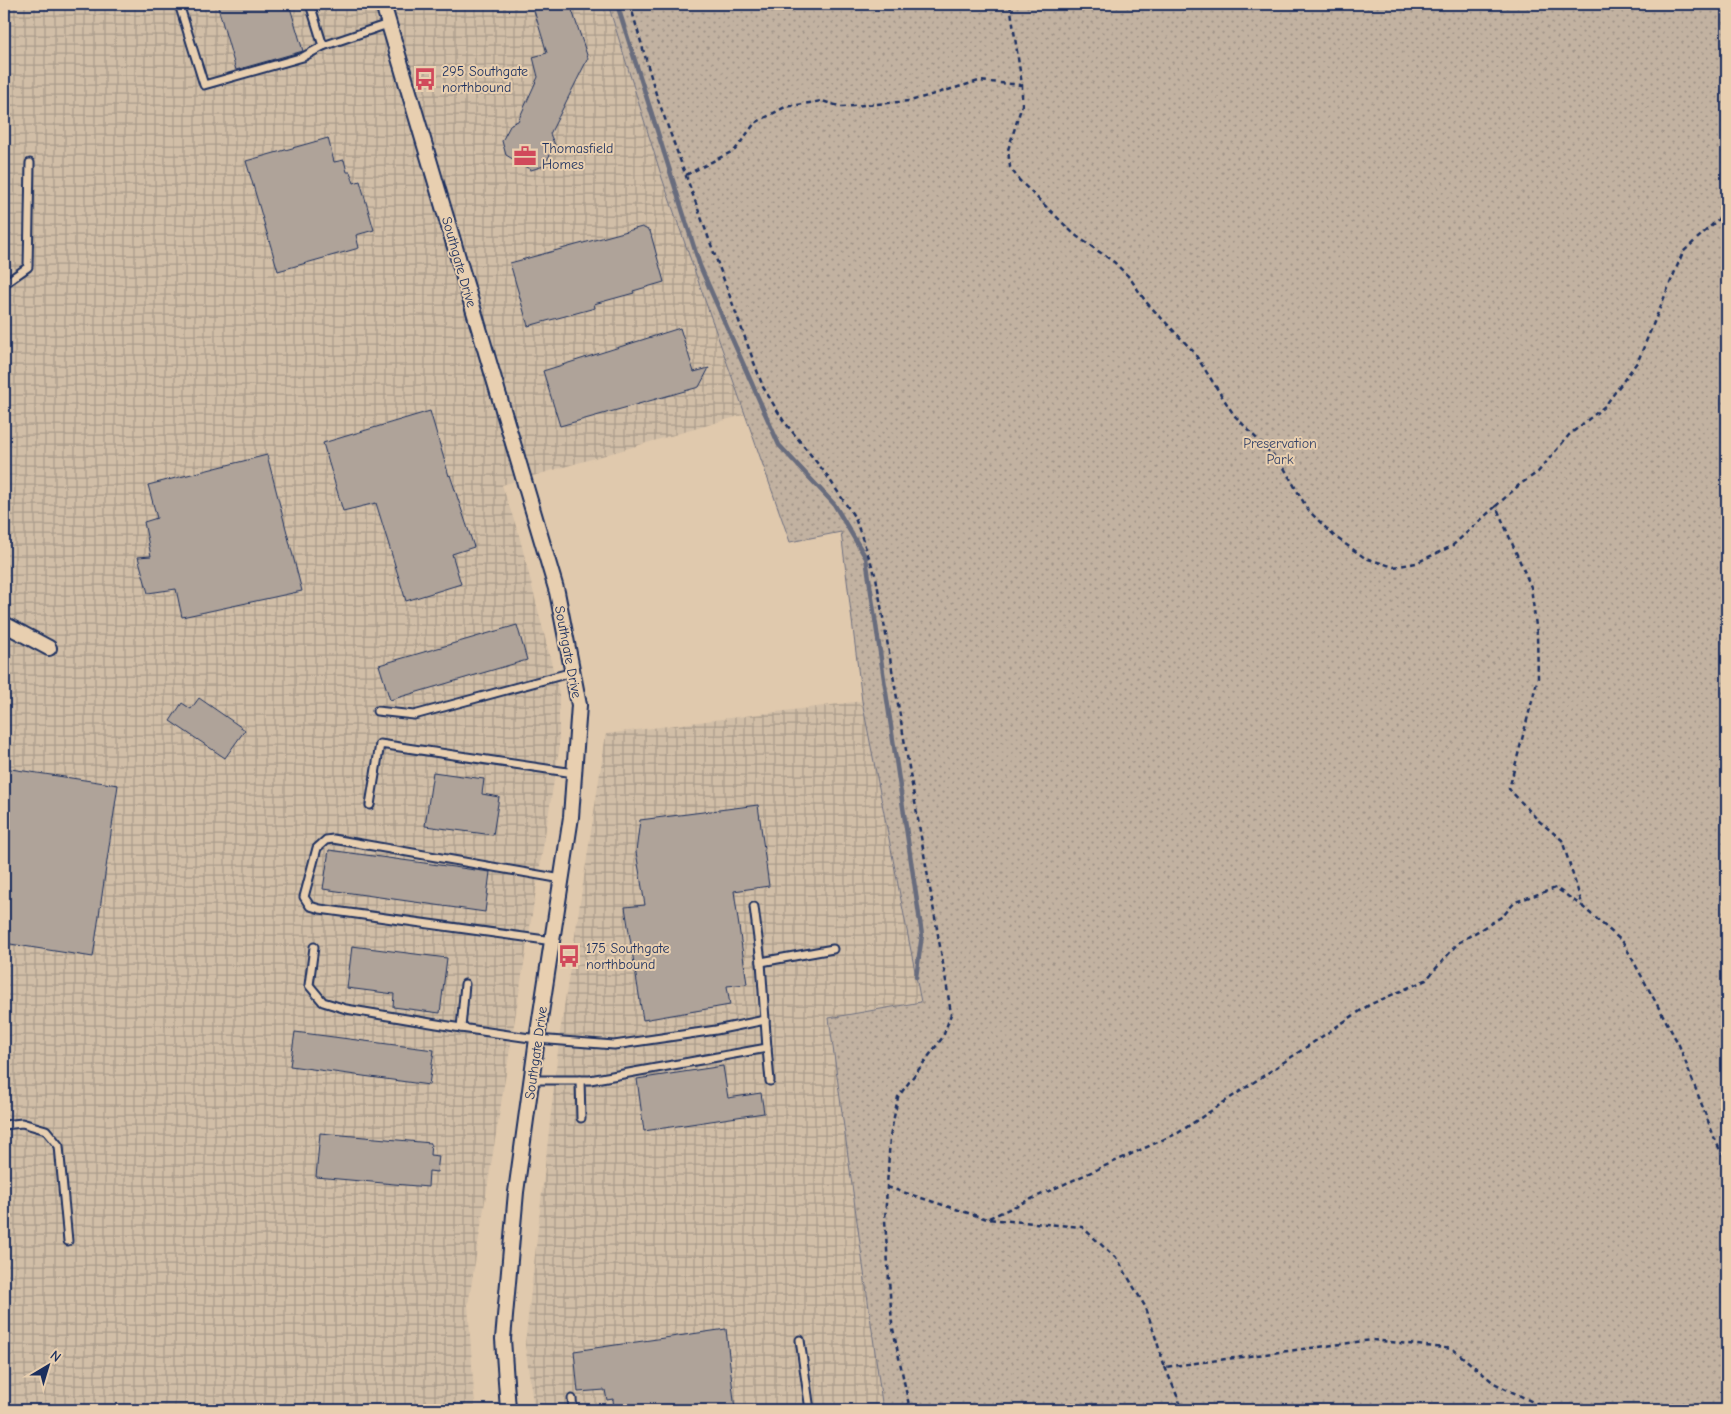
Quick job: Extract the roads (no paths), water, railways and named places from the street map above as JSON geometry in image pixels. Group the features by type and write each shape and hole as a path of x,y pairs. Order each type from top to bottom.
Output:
{"street":[{"name":"Southgate Drive","path":"382,4 557,592 579,705 571,817 516,1192 503,1339 508,1410"},
{"path":"4,624 49,648"}],"lane":[{"path":"179,4 204,85 303,57 323,46 388,24"},
{"path":"310,4 323,46"},
{"path":"4,284 28,267 30,163"},
{"path":"377,711 414,715 573,672"},
{"path":"370,805 380,744 574,773"},
{"path":"553,941 320,909 310,906 304,897 316,848 326,840 333,839 562,879"},
{"path":"754,907 761,962 770,1082"},
{"path":"314,947 309,986 323,1002 346,1008 461,1028 537,1039 614,1046 716,1030 765,1020"},
{"path":"761,962 833,949"},
{"path":"461,1028 466,984"},
{"path":"531,1080 590,1080 766,1048"},
{"path":"580,1080 582,1118"},
{"path":"4,1125 22,1123 46,1130 59,1146 68,1240"},
{"path":"800,1340 810,1410"},
{"path":"572,1399 573,1410"}],"waterway":[{"path":"617,4 700,266 779,445 834,504 866,558 922,935 916,977"}],"place":[{"name":"295 Southgate northbound","path":"425,79"},
{"name":"Thomasfield Homes","path":"525,156"},
{"name":"175 Southgate northbound","path":"569,956"}],"park label":[{"name":"Preservation Park","path":"1280,452"}]}
